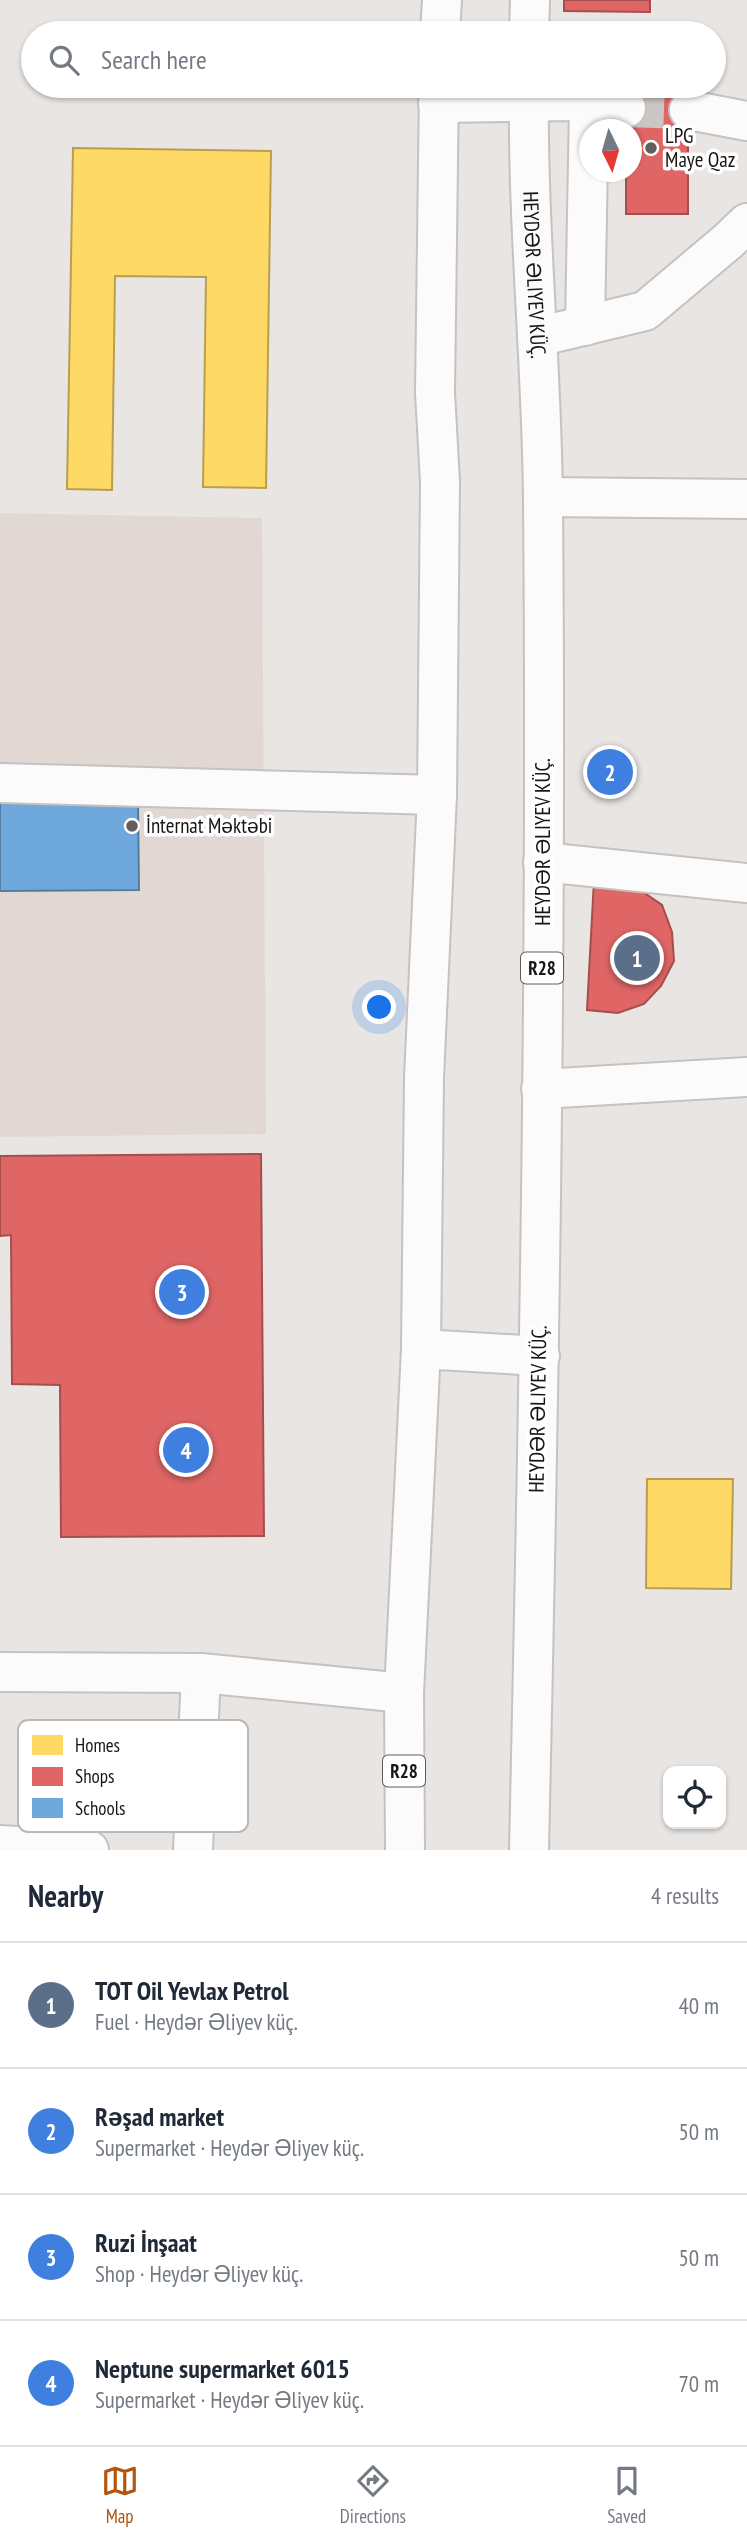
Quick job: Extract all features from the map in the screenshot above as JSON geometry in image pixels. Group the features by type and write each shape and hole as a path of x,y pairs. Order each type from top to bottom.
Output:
{"main road":[{"path":"441,21 442,0"},
{"path":"529,21 530,0"},
{"name":"R28","path":"405,1850 404,1693 421,1349 424,1078 437,795 440,482 435,393 438,98"},
{"name":"HEYDƏR ƏLIYEV KÜÇ.","path":"529,98 543,497 543,862 540,1356 529,1850"},
{"path":"554,98 589,106 626,108"},
{"path":"585,326 589,106"},
{"path":"688,110 747,121"},
{"path":"537,337 645,311 747,223"},
{"path":"543,497 747,499"},
{"path":"0,783 437,795"},
{"path":"543,862 747,883"},
{"path":"541,1088 747,1077"},
{"path":"421,1349 540,1356"},
{"path":"0,1672 201,1673 404,1693"},
{"path":"199,1720 201,1673"},
{"path":"194,1850 195,1832"},
{"path":"14,1847 89,1850"}],"shaded area":[{"name":"İnternat Məktəbi","path":"0,513 262,518 266,1134 0,1137"}],"building: Homes":[{"path":"73,148 271,151 266,488 203,487 206,277 115,276 112,490 67,489"},
{"path":"647,1479 733,1479 731,1589 646,1588"}],"building: Shops":[{"path":"564,0 650,0 650,12 564,11"},
{"path":"626,98 688,98 688,214 626,214 626,182 642,182 642,119 626,119"},
{"path":"594,880 637,888 662,905 672,932 674,961 661,986 644,1004 618,1013 587,1010"},
{"path":"261,1154 264,1536 61,1537 60,1385 12,1384 11,1235 0,1236 0,1156"}],"building: Schools":[{"path":"138,801 139,890 0,891 0,802"}],"tunnel":[{"path":"626,108 689,110"}],"place":[{"name":"LPG Maye Qaz","path":"651,148"},
{"name":"Rəşad market","path":"610,772"},
{"name":"İnternat Məktəbi","path":"132,826"},
{"name":"TOT Oil Yevlax Petrol","path":"637,958"},
{"name":"Ruzi İnşaat","path":"182,1292"},
{"name":"Neptune supermarket 6015","path":"186,1450"}]}
